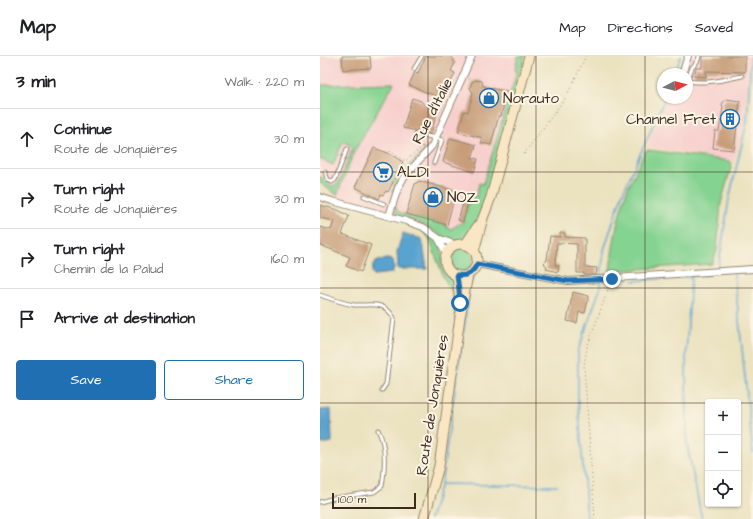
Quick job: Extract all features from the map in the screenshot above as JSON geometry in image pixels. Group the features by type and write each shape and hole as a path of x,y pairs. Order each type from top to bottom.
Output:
{"main road":[{"path":"477,264 474,251 491,196 529,56"},
{"path":"447,255 449,251 461,245 483,218"},
{"path":"461,245 474,251"},
{"name":"Route de Jonquières","path":"447,255 447,267 450,271 457,275 460,317"},
{"name":"Route de Jonquières","path":"424,519 435,480 442,447 460,317 468,275 477,264"},
{"path":"457,275 468,275"}],"street":[{"name":"Rue d'Italie","path":"389,216 398,188 404,178 414,165 428,152 435,141 472,56"},
{"path":"684,68 688,56"},
{"path":"320,197 332,202 389,216 423,227 438,238 461,245"},
{"path":"438,238 447,255"},
{"path":"477,264 568,281 753,269"}],"lane":[{"path":"414,69 422,56"},
{"path":"699,56 687,81 697,83 742,76"},
{"path":"416,133 435,141 442,140 434,163"},
{"path":"325,172 328,180 332,182 335,180 348,149"},
{"path":"364,196 384,204"},
{"path":"320,295 354,305 381,306 390,311 394,318 386,384 382,390"},
{"path":"320,502 334,498 374,492 382,486 384,455 382,438 378,430"}],"path":[{"path":"524,154 566,97 586,56"},
{"path":"390,151 405,161 426,142 435,141"},
{"path":"595,519 584,366 587,347 610,279"}],"shaded area":[{"path":"320,56 525,56 506,127 471,233 424,224 398,215 340,199 320,184"},
{"path":"684,56 750,56 749,78 742,131 734,162 647,146 665,104 693,104 693,68 680,68"}],"green space":[{"path":"518,56 525,56 486,200 478,219 466,239 451,241 418,222 397,215 395,212 396,208 400,213 446,225 446,227 451,229 464,221 470,196 476,197 479,183 483,184 517,71 515,70"},
{"path":"394,83 354,152 337,195 320,183 320,176 332,186 338,184 353,147 343,141 333,165 320,159 320,85"},
{"path":"423,147 426,149 404,173 393,193 392,192 395,185 392,184 400,167 402,167 403,164 406,167 424,151 421,148"},
{"path":"648,150 730,161 732,164 721,203 717,250 712,264 610,271 616,229 624,198 645,151"},
{"path":"421,230 434,239 439,245 442,253 443,269 446,274 454,280 457,301 456,321 452,293 443,276 429,238"},
{"path":"461,248 469,252 473,260 469,268 461,272 453,268 449,260 453,252"}],"water":[{"path":"403,233 422,239 427,269 398,269 397,251"},
{"path":"387,259 393,260 394,268 392,273 374,275 372,273 373,266 377,261"},
{"path":"331,409 332,442 320,444 320,410"}],"building":[{"path":"342,56 370,56 371,68 343,70"},
{"path":"426,56 450,56 455,63 451,71 455,73 449,86 445,85 440,98 409,85 415,72 418,73"},
{"path":"702,56 745,56 745,72 706,71 706,77 694,76 696,68 702,68"},
{"path":"476,80 482,81 483,86 507,92 491,145 481,143 483,138 458,132 464,111 468,112 473,93 470,88 472,82"},
{"path":"412,98 421,101 425,106 436,109 437,112 431,134 403,128"},
{"name":"Channel Fret","path":"726,99 740,101 734,150 713,148 715,131 719,131 723,108 722,104"},
{"path":"450,138 476,145 472,158 478,159 474,172 443,162"},
{"name":"ALDI","path":"374,148 388,153 403,162 388,192 386,191 383,195 381,194 379,199 355,187"},
{"name":"NOZ","path":"419,181 456,191 447,225 406,214 415,184"},
{"path":"466,194 470,195 463,222 458,220"},
{"path":"320,205 338,210 349,216 342,234 371,245 361,272 346,266 350,257 320,245 320,227 331,230 334,221 320,218"},
{"path":"560,233 565,233 565,237 585,238 585,267 597,268 596,275 584,275 584,273 577,273 577,244 557,243 555,265 559,266 558,272 546,269 547,267 544,263 547,260 550,236 560,237"},
{"path":"573,292 589,296 585,313 579,312 577,323 567,321"}],"waterway":[{"path":"676,68 681,56"},
{"path":"718,269 729,199 747,122 751,56"},
{"path":"601,277 604,250 622,195 662,104"},
{"path":"734,273 753,453"},
{"path":"633,281 709,275"},
{"path":"471,282 475,276"},
{"path":"691,276 686,354 687,445 702,519"},
{"path":"587,519 578,401 578,351 600,289 600,281"},
{"path":"430,519 441,484 469,294"},
{"path":"441,484 557,486"}],"place":[{"name":"Norauto","path":"489,98"},
{"name":"Channel Fret","path":"730,119"},
{"name":"ALDI","path":"383,172"},
{"name":"NOZ","path":"433,197"}],"route":[{"path":"460,303 457,275 468,275 477,264 568,281 612,279"}]}
